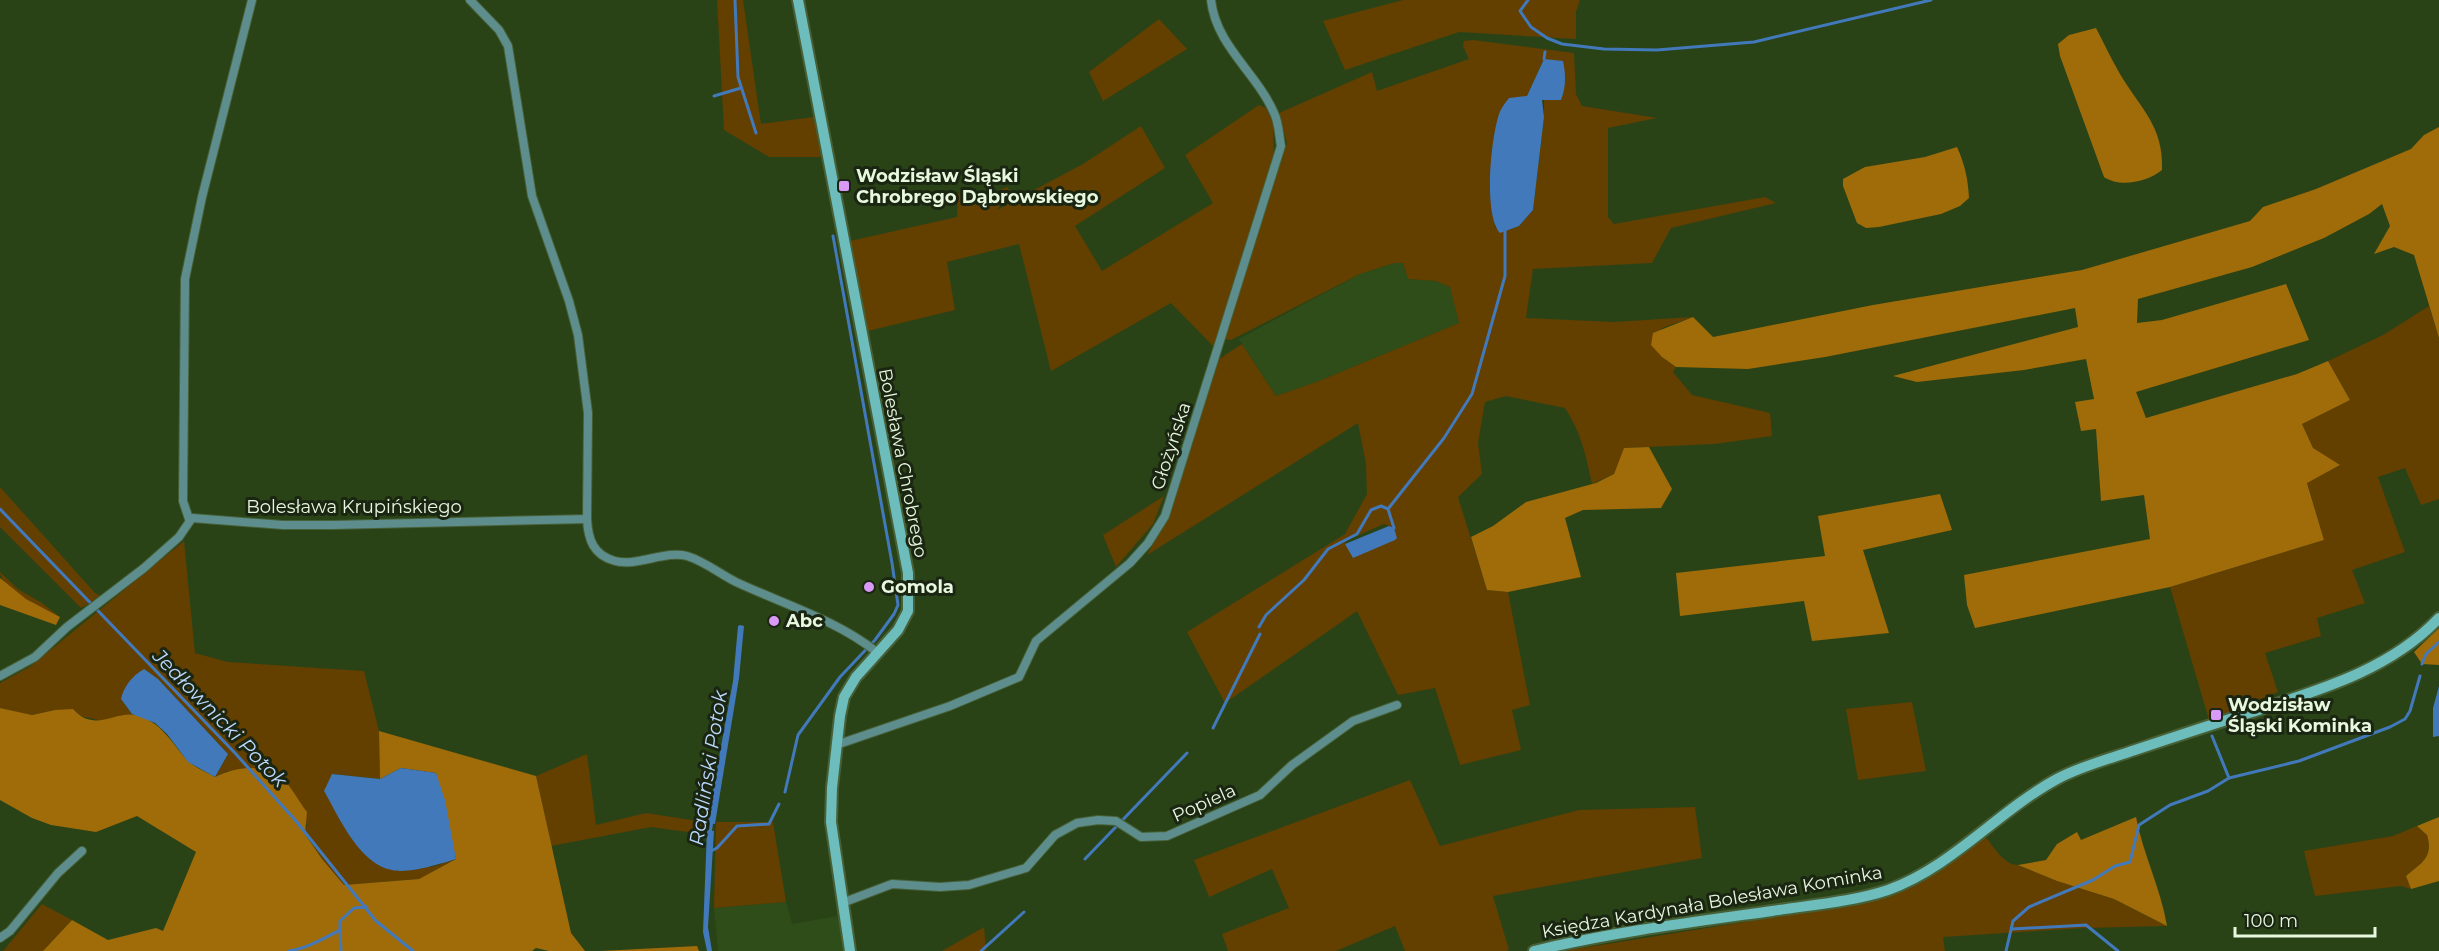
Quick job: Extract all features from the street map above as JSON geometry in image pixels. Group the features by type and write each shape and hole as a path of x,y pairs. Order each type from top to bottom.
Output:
{"street":[{"path":"0,676 35,657 108,597 179,537 189,519 183,501 185,279 202,196 252,0"},
{"path":"470,0 499,30 508,45 532,196 578,335 588,413 587,519 588,535 592,546 600,554 616,562 686,555 734,581 859,637 871,648"},
{"name":"Bolesława Chrobrego","path":"798,0 908,573 908,611 898,630 871,648 844,697 836,745 831,822 850,951"},
{"name":"Głożyńska","path":"836,745 950,706 1019,677 1036,641 1130,563 1148,543 1164,516 1281,146 1275,114 1220,34 1212,17 1211,0"},
{"name":"Bolesława Krupińskiego","path":"189,519 283,525 587,519"},
{"name":"Księdza Kardynała Bolesława Kominka","path":"1534,951 1580,940 1815,904 1888,890 1924,873 2024,799 2058,778 2317,690 2357,674 2391,657 2439,618"},
{"name":"Popiela","path":"842,903 892,884 940,887 969,885 1026,868 1055,836 1077,823 1098,820 1119,823 1141,837 1167,836 1260,795 1292,765 1353,722 1397,705"},
{"path":"0,938 10,931 58,873 82,851"}],"shaded area":[{"path":"717,0 743,0 761,124 814,117 821,157 769,157 724,130"},
{"path":"1403,0 1580,0 1576,12 1576,39 1459,32 1345,70 1323,21"},
{"path":"1159,19 1187,49 1103,101 1089,72"},
{"path":"2096,28 2120,74 2155,129 2162,155 2162,170 2149,178 2125,183 2104,177 2060,56 2058,44 2069,35"},
{"path":"1473,40 1574,53 1576,94 1582,106 1657,118 1608,128 1608,217 1614,224 1765,197 1776,203 1671,228 1652,263 1533,269 1526,318 1614,322 1693,317 1662,328 1662,357 1676,367 1673,372 1692,395 1770,413 1772,436 1715,444 1625,448 1614,474 1592,484 1579,435 1565,408 1506,396 1485,402 1478,443 1482,474 1458,497 1487,590 1508,592 1530,705 1512,710 1521,750 1460,765 1435,688 1398,695 1357,611 1225,703 1187,632 1345,534 1367,494 1366,464 1358,423 1147,555 1171,512 1219,359 1242,344 1276,396 1319,381 1459,323 1450,287 1436,281 1408,279 1403,263 1394,263 1360,274 1231,340 1224,339 1287,143 1279,113 1372,72 1377,91 1469,59 1463,46 1464,41","holes":["1544,59 1544,117 1533,210 1519,226 1501,232 1495,227 1491,202 1527,96","1384,524 1389,526 1395,539 1345,544 1345,541"]},
{"path":"1259,105 1266,108 1273,123 1274,157 1214,347 1171,303 1051,371 1019,244 947,262 955,310 868,331 850,241 957,217 958,193 973,203 1007,187 1010,191 997,210 1083,164 1141,126 1165,168 1075,226 1102,271 1213,203 1185,155"},
{"path":"2439,127 2439,338 2414,255 2394,247 2374,254 2390,226 2382,204 2369,214 2324,238 2252,267 2138,299 2137,323 2162,320 2286,284 2309,340 2136,392 2146,418 2297,374 2328,361 2350,400 2302,424 2313,448 2340,465 2307,483 2324,540 2170,587 1975,628 1967,605 1964,575 2150,539 2144,495 2101,501 2096,429 2081,431 2075,402 2094,399 2086,359 2024,370 1917,382 1893,376 2078,327 2075,308 1825,357 1748,369 1676,367 1651,345 1653,333 1693,317 1713,337 1873,305 2082,270 2250,221 2263,207 2316,189 2411,149 2424,135"},
{"path":"1957,147 1966,172 1969,198 1960,206 1941,214 1879,227 1866,228 1857,223 1843,186 1843,179 1865,167 1925,157"},
{"path":"1394,263 1403,263 1408,279 1436,281 1450,287 1459,323 1319,381 1276,396 1239,339 1360,274"},
{"path":"2429,306 2439,338 2439,499 2421,505 2405,468 2378,477 2405,552 2352,570 2365,603 2317,618 2321,636 2265,653 2278,692 2209,720 2170,587 2324,540 2307,482 2339,466 2313,448 2302,424 2350,400 2328,361 2383,335"},
{"path":"1649,447 1672,489 1661,508 1583,510 1565,518 1581,577 1508,592 1487,590 1471,537 1493,526 1526,502 1596,483 1614,474 1624,448"},
{"path":"0,487 95,593 101,596 81,608 0,527"},
{"path":"1940,494 1952,530 1863,550 1889,633 1812,641 1804,601 1680,616 1676,573 1825,556 1818,516"},
{"path":"1164,496 1153,524 1116,567 1103,535"},
{"path":"184,541 195,653 228,662 364,671 379,731 380,779 333,774 431,867 456,859 419,879 344,885 305,834 307,824 228,771 215,777 228,754 158,679 146,672 121,699 132,714 102,721 55,710 31,715 0,708 0,683 31,666"},
{"path":"0,572 18,589 60,617 15,592 7,585"},
{"path":"0,578 26,599 60,617 56,625 0,605"},
{"path":"2439,628 2439,665 2422,664 2414,652"},
{"path":"1912,702 1926,771 1858,780 1846,709"},
{"path":"0,708 32,715 73,709 89,720 135,715 152,722 190,763 215,777 248,768 273,773 288,785 307,812 305,834 344,885 419,879 456,859 436,773 401,768 380,779 379,731 536,776 571,933 585,951 549,951 536,948 532,951 43,951 72,920 108,940 156,928 163,931 196,852 137,816 96,832 51,825 32,818 0,800"},
{"path":"587,754 596,825 646,813 704,822 702,834 651,827 551,846 536,776"},
{"path":"1410,780 1440,846 1579,810 1695,807 1702,858 1493,896 1509,950 1506,951 1405,951 1395,926 1336,951 1228,951 1222,934 1289,908 1272,869 1209,897 1194,860"},
{"path":"2136,817 2167,926 2114,899 2057,881 2018,865 2046,860 2057,844 2077,832 2081,840"},
{"path":"2439,817 2439,881 2411,889 2406,876 2425,859 2429,849 2427,835 2417,826"},
{"path":"716,822 773,822 786,902 714,908"},
{"path":"2417,826 2427,835 2429,849 2425,859 2406,876 2411,889 2401,886 2315,896 2304,851 2393,836"},
{"path":"1985,836 2008,862 2114,899 2167,926 2085,928 1943,937 1945,951 1563,951 1831,908 1899,893 1949,863"},
{"path":"786,902 792,924 838,916 843,951 718,951 714,908"},
{"path":"42,904 72,920 43,951 3,951"},
{"path":"984,927 986,951 942,951"},
{"path":"697,946 699,951 600,951"}],"water":[{"path":"1544,59 1563,61 1565,81 1563,95 1561,100 1542,100 1544,117 1533,210 1519,226 1500,233 1495,223 1490,193 1491,157 1496,125 1499,114 1509,98 1527,96"},
{"path":"1389,526 1394,528 1397,538 1395,540 1353,558 1345,544"},
{"path":"738,626 744,626 739,678 715,824 707,823 733,681"},
{"path":"144,669 158,679 228,754 215,777 188,762 167,734 155,723 132,714 121,699 129,682"},
{"path":"2439,686 2439,736 2433,737 2433,708"},
{"path":"401,768 436,773 445,800 456,859 406,871 380,866 370,859 351,838 324,791 332,774 380,779"},
{"path":"707,830 714,831 708,927 712,951 707,951 703,932"}],"waterway":[{"name":"Radliński Potok","path":"735,0 738,77 756,133"},
{"path":"1528,0 1520,11 1531,27 1547,38 1562,44 1604,49 1657,50 1754,42 1931,0"},
{"path":"1544,59 1545,52"},
{"path":"714,96 741,88"},
{"path":"1259,627 1266,615 1304,580 1328,549 1357,534 1371,510 1381,506 1388,509 1444,438 1472,394 1505,276 1505,231"},
{"path":"785,792 798,735 840,677 875,640 898,605 833,236"},
{"name":"Jedłownicki Potok","path":"0,509 235,753 296,821 376,921 413,951"},
{"path":"1388,509 1394,528"},
{"path":"1213,728 1260,634"},
{"path":"2422,664 2426,654 2439,642"},
{"path":"2006,951 2013,921 2029,907 2093,880 2115,866 2130,862 2139,825 2170,805 2208,791 2229,778 2299,761 2390,727 2405,719 2410,711 2420,676"},
{"path":"2212,736 2229,778"},
{"path":"1085,859 1187,753"},
{"path":"711,851 717,848 737,826 769,824 779,804"},
{"name":"Radliński Potok","path":"710,834 712,820"},
{"path":"289,951 309,945 340,930 340,921 354,908 367,907"},
{"path":"981,951 1024,912"},
{"path":"2012,929 2086,925 2118,951"},
{"path":"340,930 341,951"}],"place":[{"name":"Wodzisław Śląski Chrobrego Dąbrowskiego","path":"844,186"},
{"name":"Gomola","path":"869,587"},
{"name":"Abc","path":"774,621"},
{"name":"Wodzisław Śląski Kominka","path":"2216,715"}]}
